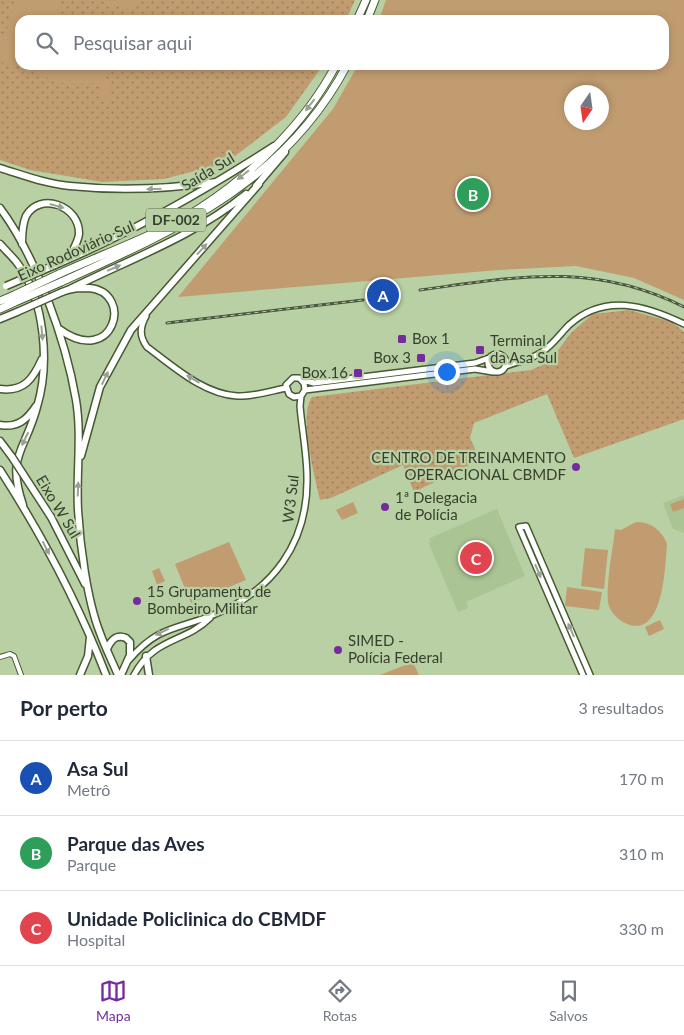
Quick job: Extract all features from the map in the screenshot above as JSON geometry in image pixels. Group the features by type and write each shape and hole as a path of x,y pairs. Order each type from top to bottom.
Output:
{"highway":[{"path":"359,15 366,0"},
{"path":"369,15 375,0"},
{"name":"Eixo Rodoviário Sul","path":"0,309 59,274 199,208 249,171 279,142 316,97 333,70"},
{"name":"Eixo Rodoviário Sul","path":"0,301 14,299 61,282 160,237 203,214 266,167 294,140 313,118 344,70"}],"main road":[{"path":"81,444 107,372 132,330 259,184 294,140"},
{"name":"Saída Sul","path":"3,287 143,225 220,181 279,142"},
{"path":"0,168 40,180 70,186 150,190 220,181"},
{"path":"0,319 166,245 226,211 259,184"},
{"path":"22,244 25,218 31,210 41,204 51,203 62,206 75,219 78,228 76,244 68,259"},
{"path":"0,208 22,244 59,329 77,402 81,444 79,462 79,529 88,589 99,632 120,675"},
{"path":"0,244 23,272 40,311 43,355 41,393 15,469 23,505"},
{"path":"59,329 77,340 86,342 104,337 114,323 114,307 110,298 102,291 70,289"},
{"path":"0,389 13,389 24,386 36,372 43,355"},
{"path":"0,425 16,425 25,419 31,413 41,393"},
{"name":"Eixo W Sul","path":"0,441 51,516 88,589"},
{"path":"0,470 23,505 90,636 106,675"},
{"path":"80,675 88,656 90,636"},
{"path":"108,652 114,638 126,638 131,646 128,661"},
{"path":"146,656 149,675"},
{"name":"W3 Sul","path":"120,675 128,661"}],"street":[{"path":"286,388 294,397 301,396 305,390 475,369 501,372 506,366 528,359 545,350 578,318 603,306 622,304 642,307 684,324"},
{"path":"152,305 141,325 141,337 147,347 193,380 219,393 238,396 286,388"},
{"path":"286,388 288,382 293,378 314,383 402,373 475,364 499,354 505,358 517,361"},
{"path":"489,358 488,366 493,372"},
{"path":"505,358 506,366"},
{"path":"302,380 305,390"},
{"name":"W3 Sul","path":"128,661 144,643 160,632 212,615 244,598 274,574 299,533 304,514 307,479 300,406 301,396"},
{"name":"W3 Sul","path":"294,397 300,406"},
{"path":"583,675 575,657 554,600 530,534 525,524 519,526 554,600 581,654 590,675"},
{"path":"523,536 530,534"},
{"name":"W3 Sul","path":"134,675 146,656 162,644 192,631 212,615"},
{"path":"1,657 10,654 14,656 21,675"},
{"path":"575,657 581,654"}],"shaded area":[{"path":"0,0 355,0 348,15 15,15 15,70 319,70 286,117 226,163 164,179 102,182 30,170 0,160"},
{"path":"15,0 52,0 60,2 58,10 62,15 15,15 15,65 0,62 0,38 7,30"},
{"path":"96,0 126,0 138,3 135,11"},
{"path":"386,0 684,0 684,300 634,278 576,266 499,270 178,297 333,109 355,70 669,70 669,15 381,15"},
{"path":"40,70 111,70 105,79 110,79 112,102 100,102 99,83 64,83 48,78"},
{"path":"629,310 672,322 684,332 684,419 574,458 547,394 474,423 470,438 480,460 414,492 403,465 331,498 320,500 307,432 308,406 312,397 531,370 549,362 571,333 593,314"},
{"path":"684,495 684,533 673,529 663,503"},
{"path":"684,499 684,508 673,512 670,504"},
{"path":"353,502 358,513 342,520 336,510"},
{"path":"497,509 525,576 466,602 468,608 458,612 429,544 430,538"},
{"path":"636,522 651,525 659,531 667,544 660,600 647,622 637,626 623,622 615,616 609,605 608,594 615,529 621,530"},
{"path":"229,542 246,580 191,603 175,564"},
{"path":"585,548 608,550 604,589 581,586"},
{"path":"159,568 165,581 157,585 152,571"},
{"path":"567,587 602,592 599,610 565,606"},
{"path":"660,620 664,629 649,636 645,627"},
{"path":"413,662 419,675 380,675"}],"railway":[{"path":"420,290 522,278 554,276 586,278 618,283 650,293 684,307"},
{"path":"167,323 363,300"}],"place":[{"name":"Parque das Aves","path":"473,194"},
{"name":"Asa Sul","path":"383,295"},
{"name":"Box 1","path":"402,339"},
{"name":"Terminal da Asa Sul","path":"480,350"},
{"name":"Box 3","path":"421,358"},
{"name":"Box 16","path":"358,373"},
{"name":"CENTRO DE TREINAMENTO OPERACIONAL CBMDF","path":"576,467"},
{"name":"1ª Delegacia de Polícia","path":"385,507"},
{"name":"Unidade Policlinica do CBMDF","path":"476,558"},
{"name":"15 Grupamento de Bombeiro Militar","path":"137,601"},
{"name":"SIMED - Polícia Federal","path":"338,650"}]}
